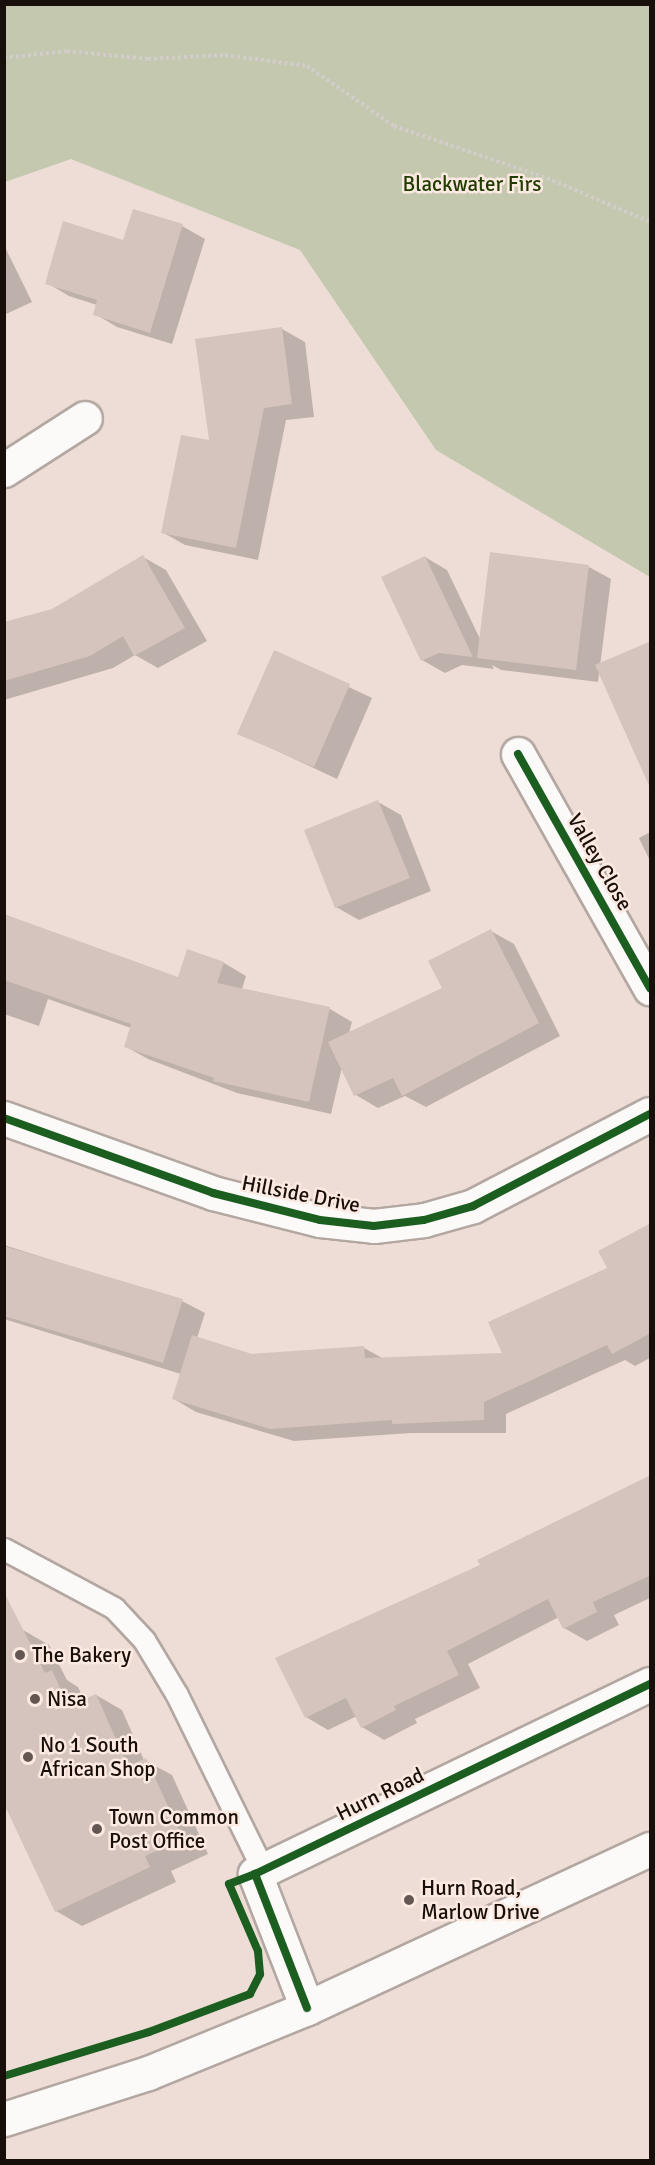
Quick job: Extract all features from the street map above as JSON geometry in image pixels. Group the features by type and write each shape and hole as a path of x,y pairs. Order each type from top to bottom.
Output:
{"street":[{"path":"4,470 84,418"},
{"name":"Valley Close","path":"518,754 651,988"},
{"name":"Hillside Drive","path":"4,1118 213,1193 320,1220 374,1226 424,1220 473,1206 651,1114"},
{"name":"Hurn Road","path":"263,1870 651,1684"},
{"path":"4,2119 148,2073 307,2008 651,1849"},
{"path":"263,1870 255,1874 307,2008"}],"lane":[{"path":"4,1549 114,1608 144,1640 177,1695 263,1870"}],"path":[{"path":"4,58 67,51 148,58 225,55 307,66 394,126 547,178 651,222"}],"green space":[{"name":"Blackwater Firs","path":"4,5 650,5 650,577 436,450 300,250 71,159 5,182"}],"building":[{"path":"133,209 183,224 150,333 93,315 97,300 45,284 63,221 123,240"},
{"path":"282,327 292,404 264,408 236,548 161,533 181,435 209,440 195,339"},
{"path":"490,552 589,565 576,670 477,658"},
{"path":"143,555 185,628 134,656 123,636 90,656 4,681 4,622 52,609"},
{"path":"425,556 473,657 439,653 421,661 381,577"},
{"path":"651,641 651,790 595,665"},
{"path":"274,650 350,684 314,767 237,734"},
{"path":"378,800 410,878 335,908 304,830"},
{"path":"4,914 178,977 187,949 224,962 217,983 330,1007 309,1102 213,1081 214,1078 124,1047 131,1024 4,980"},
{"path":"491,929 539,1023 402,1096 393,1078 354,1096 328,1042 442,988 428,961"},
{"path":"651,1223 651,1333 612,1354 607,1345 484,1402 484,1420 392,1424 392,1420 270,1429 172,1399 192,1335 252,1354 364,1346 365,1358 502,1353 488,1322 607,1268 598,1251"},
{"path":"4,1246 183,1299 163,1363 4,1316"},
{"path":"651,1475 651,1575 593,1602 597,1612 563,1629 548,1599 447,1651 459,1675 394,1706 396,1710 361,1728 346,1698 305,1718 275,1658 480,1565 477,1560"},
{"path":"4,1592 45,1673 52,1670 68,1706 96,1694 128,1766 146,1758 183,1839 145,1856 150,1867 55,1912 4,1804"}],"cycle path":[{"path":"518,754 650,988"},
{"path":"4,1118 213,1193 320,1220 374,1226 424,1220 473,1206 650,1114"},
{"path":"307,2008 255,1874 650,1684"},
{"path":"4,2076 149,2032 250,1994 260,1974 258,1951 229,1884 255,1874"}],"place":[{"name":"The Bakery","path":"20,1655"},
{"name":"Nisa","path":"35,1699"},
{"name":"No 1 South African Shop","path":"28,1757"},
{"name":"Town Common Post Office","path":"97,1829"},
{"name":"Hurn Road, Marlow Drive","path":"409,1900"}]}
